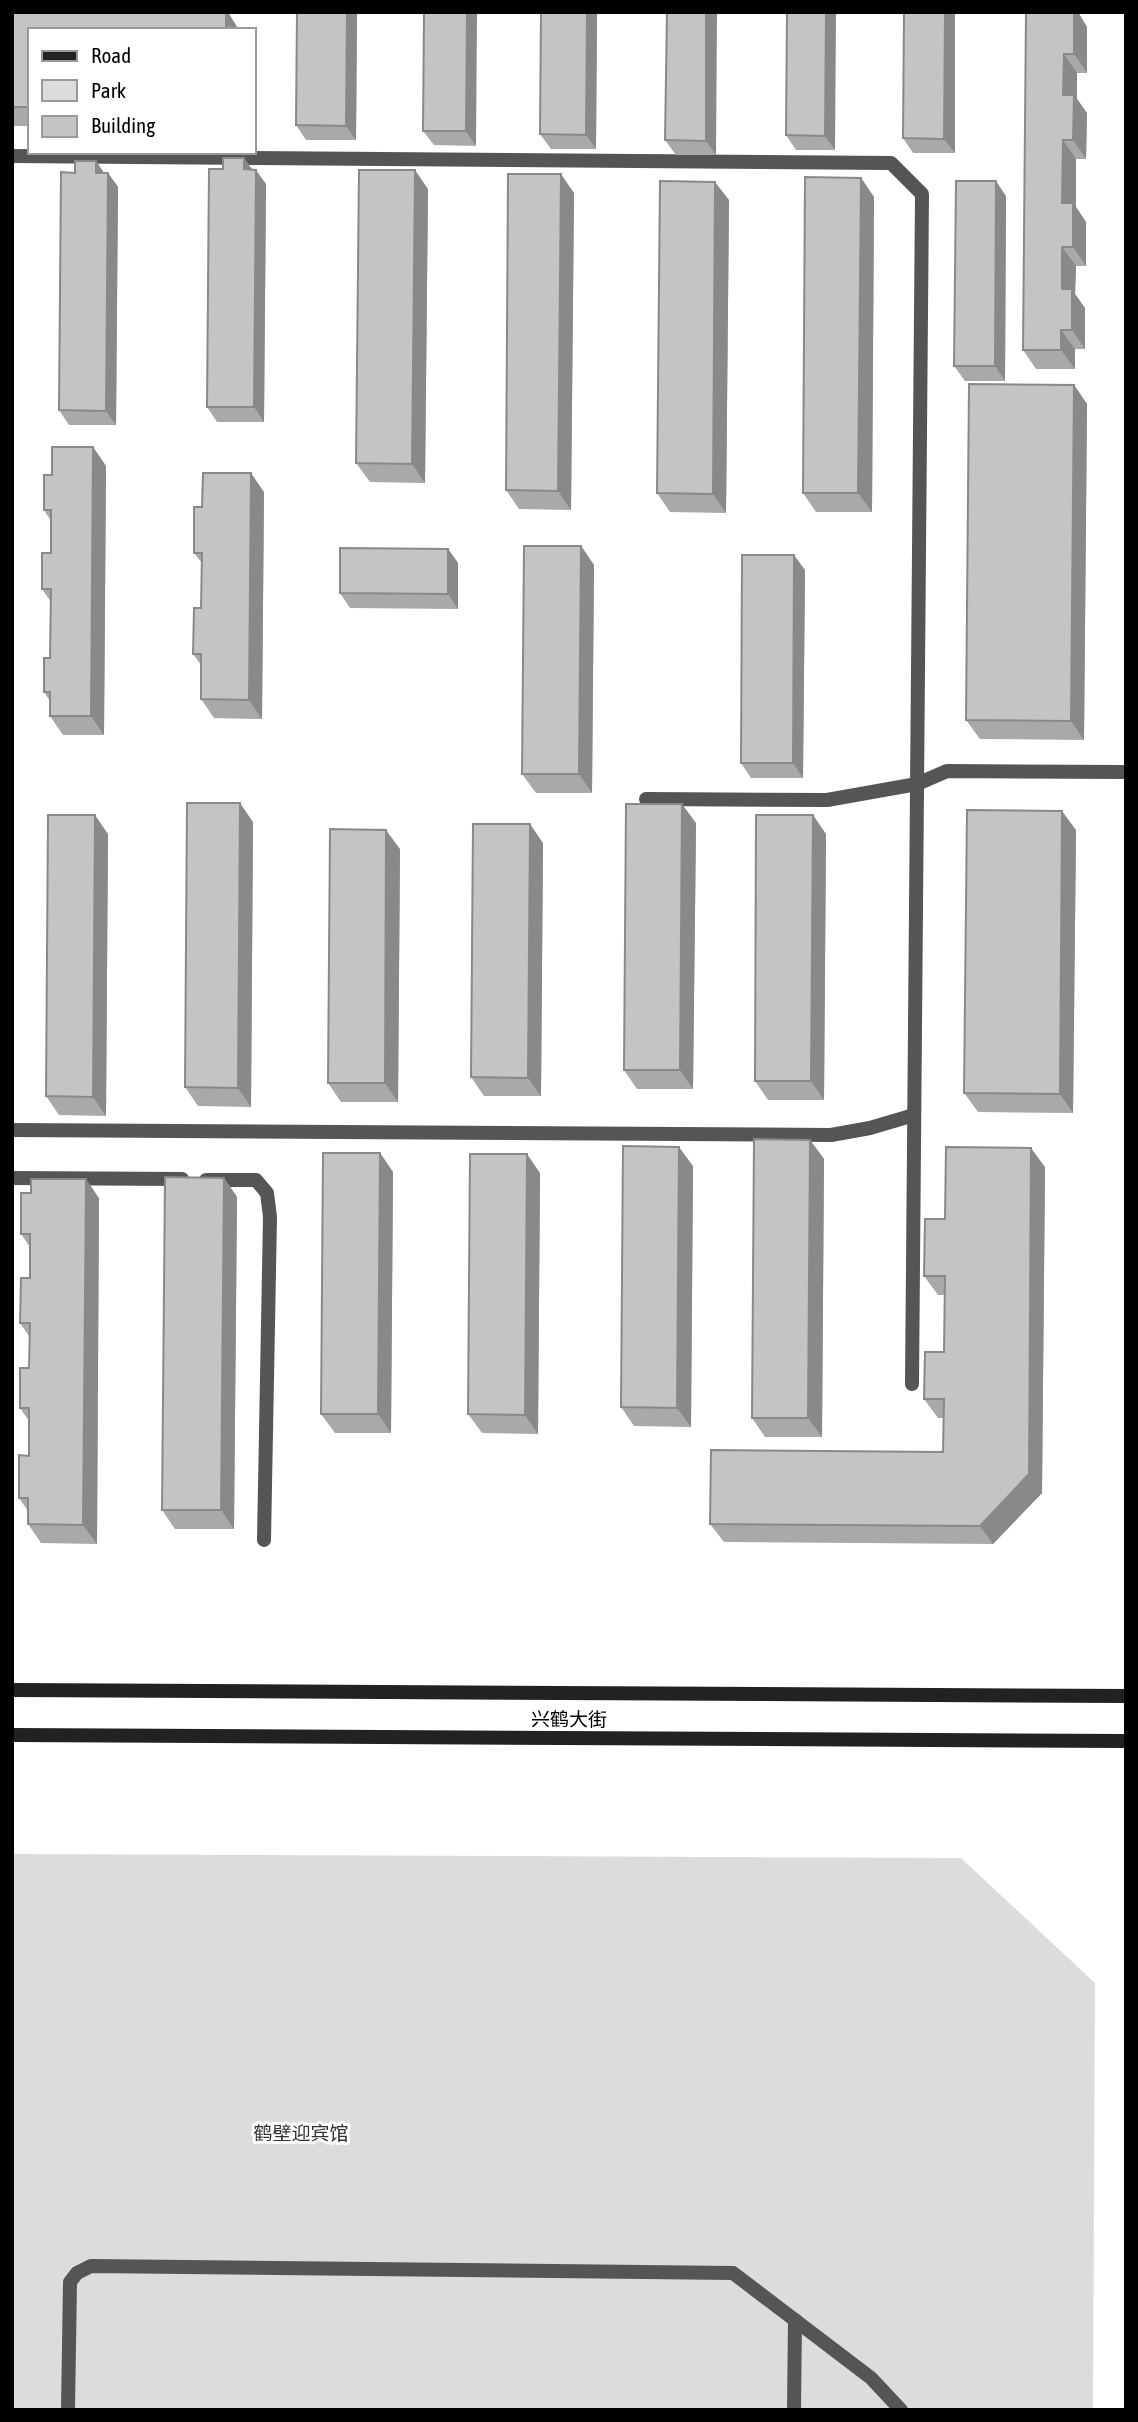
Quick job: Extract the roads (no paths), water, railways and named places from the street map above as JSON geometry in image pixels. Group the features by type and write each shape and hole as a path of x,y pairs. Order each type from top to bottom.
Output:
{"main road":[{"name":"兴鹤大街","path":"12,1690 1126,1696"},
{"name":"兴鹤大街","path":"12,1735 1126,1741"}],"lane":[{"path":"12,156 891,163 922,194 912,1384"},
{"path":"646,799 827,800 917,784 947,771 1126,772"},
{"path":"12,1130 831,1135 870,1128 914,1115"},
{"path":"12,1178 256,1180 267,1193 270,1217 264,1540"},
{"path":"68,2410 71,2281 77,2273 91,2266 733,2273 871,2378 901,2410"},
{"path":"794,2410 795,2320"}],"park label":[{"name":"鹤壁迎宾馆","path":"301,2133"}]}
